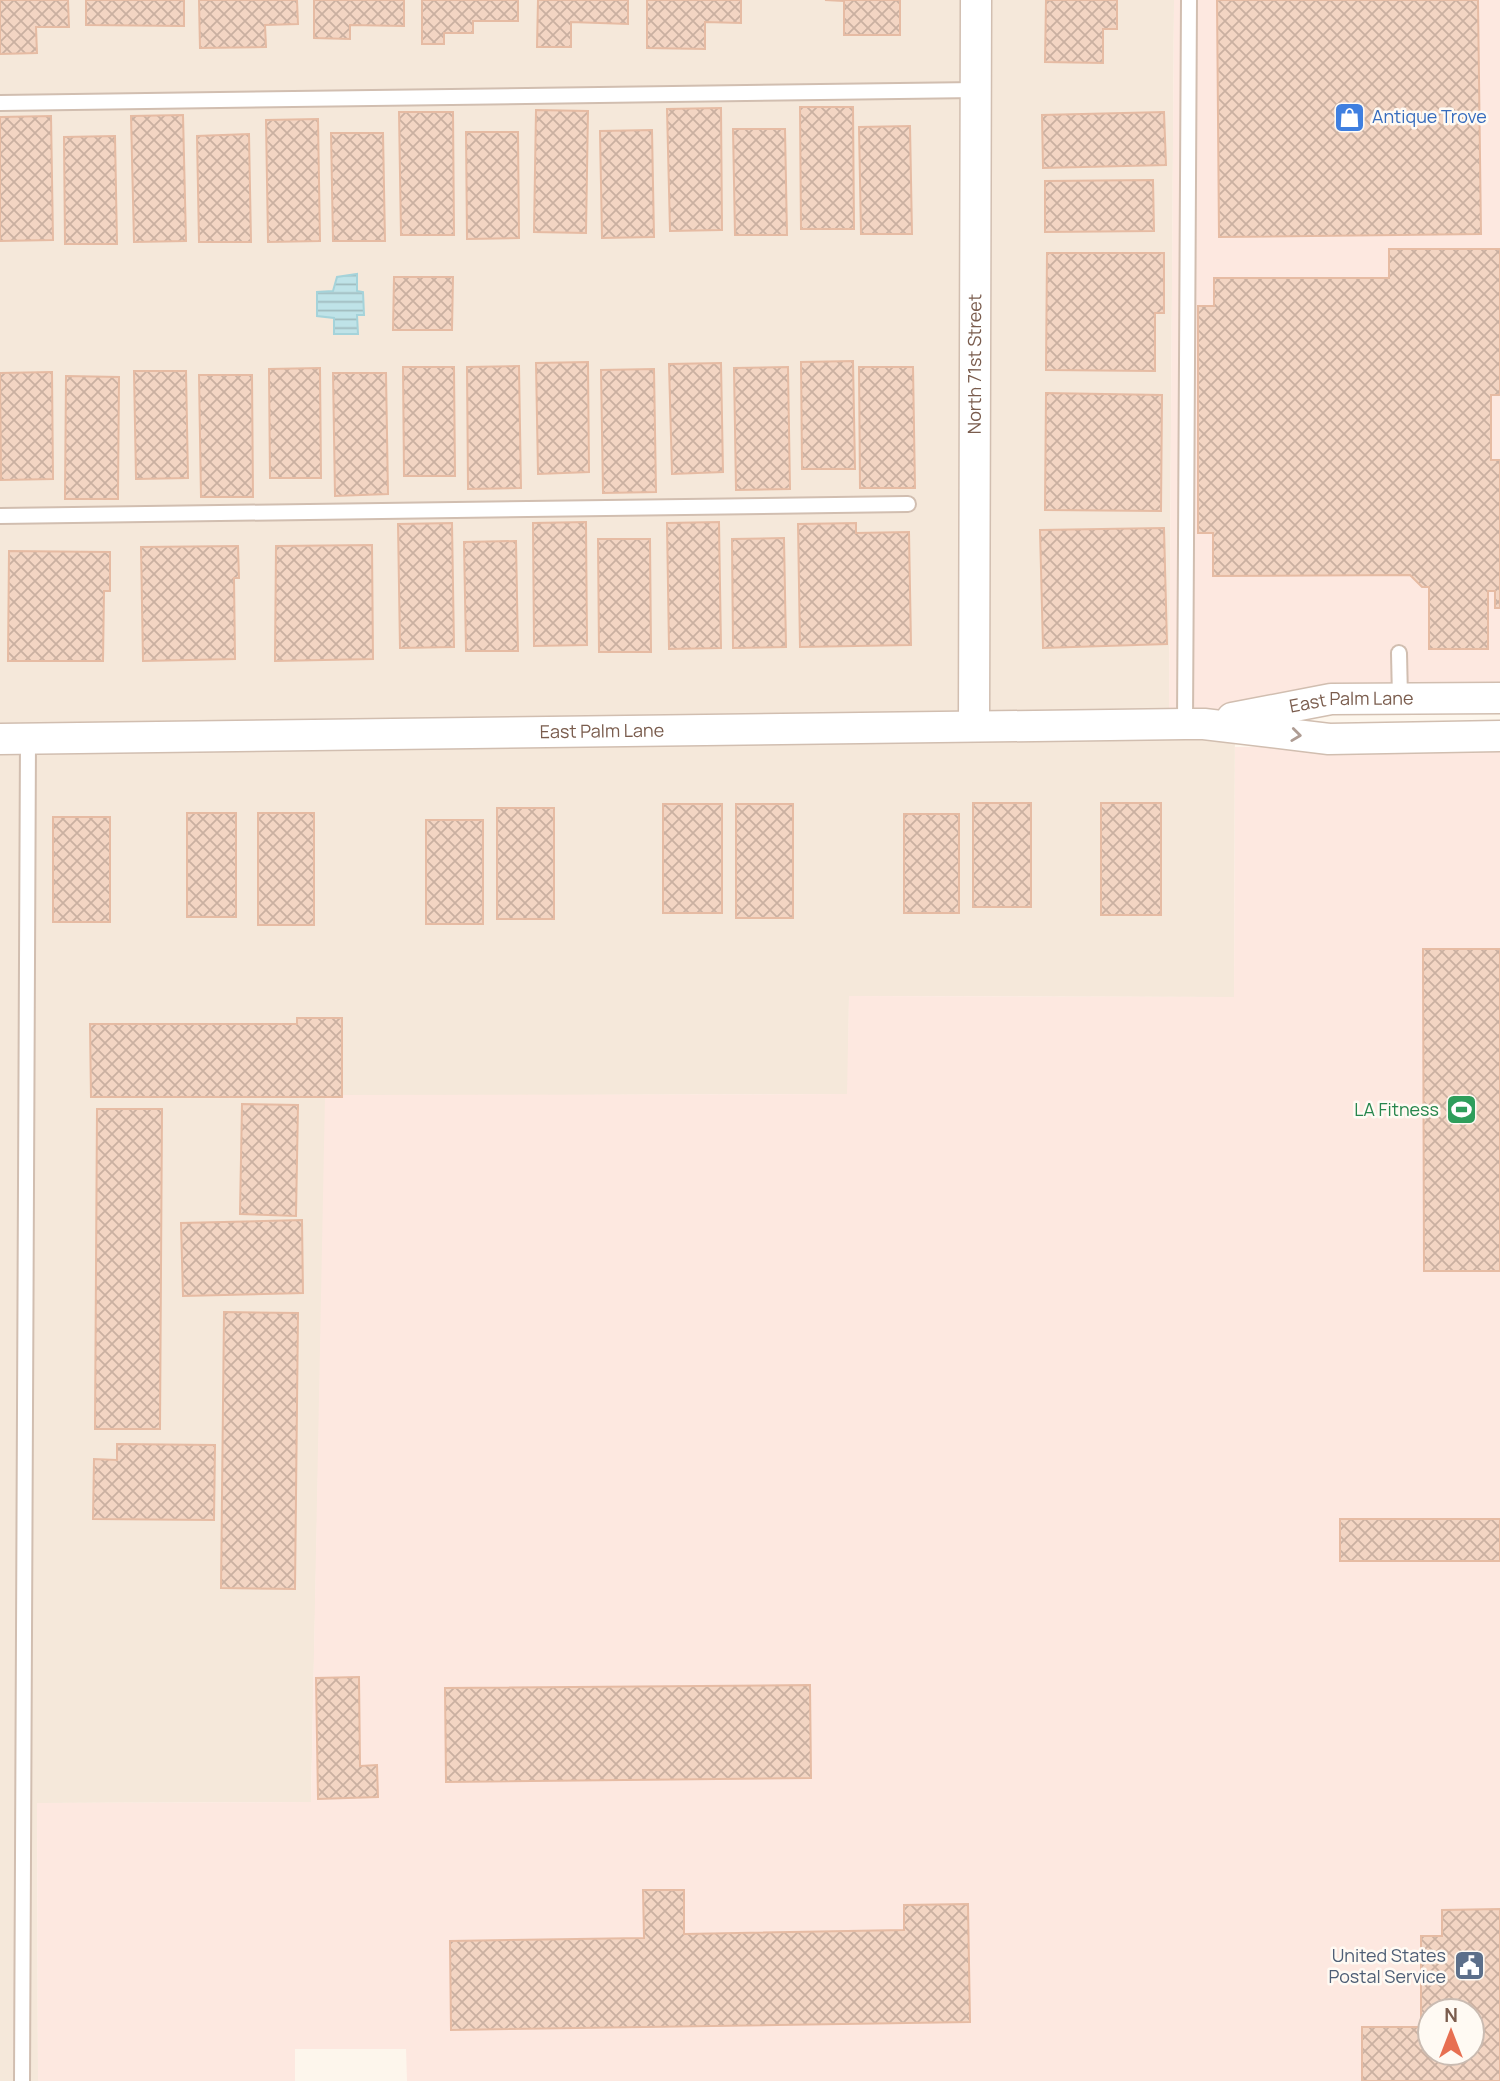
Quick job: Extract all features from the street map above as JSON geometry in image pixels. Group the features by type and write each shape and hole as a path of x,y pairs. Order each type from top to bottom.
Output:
{"street":[{"name":"North 71st Street","path":"974,726 976,0"},
{"name":"East Palm Lane","path":"1194,724 1331,699 1500,698"},
{"name":"East Palm Lane","path":"14,739 1194,724 1329,740 1500,736"}],"lane":[{"path":"1189,0 1194,724"},
{"path":"0,103 977,90"},
{"path":"0,516 908,504"},
{"path":"1399,653 1400,698"},
{"path":"14,739 22,2081"}],"shaded area":[{"path":"0,0 1174,0 1169,711 1235,712 1234,997 849,996 848,1094 326,1096 311,1802 37,1803 38,2081 0,2081"},
{"path":"1174,0 1500,0 1500,710 1169,711"},
{"path":"1500,744 1500,2081 407,2081 406,2049 295,2049 295,2081 38,2081 37,1803 311,1802 325,1095 847,1094 849,996 1234,997 1235,747"}],"water":[{"path":"357,274 357,291 363,292 364,315 357,315 358,334 334,334 334,318 317,316 317,292 333,291 337,277"}],"building":[{"path":"0,0 68,0 69,27 36,27 37,53 0,54"},
{"path":"86,0 184,0 184,26 86,25"},
{"path":"199,0 297,0 298,24 265,25 266,47 200,48"},
{"path":"314,0 404,0 404,26 350,25 350,39 314,38"},
{"path":"422,0 518,0 518,21 473,21 473,33 444,33 444,44 422,44"},
{"path":"538,0 628,0 628,24 571,22 571,47 537,47"},
{"path":"647,0 741,0 741,23 705,22 705,49 647,48"},
{"path":"825,0 900,0 900,35 844,35 844,1"},
{"path":"1046,0 1117,0 1117,29 1103,29 1103,63 1045,62"},
{"name":"Antique Trove","path":"1217,0 1478,0 1481,234 1219,237"},
{"path":"800,107 853,107 854,229 801,229"},
{"path":"721,108 722,230 670,231 667,109"},
{"path":"536,110 588,111 586,233 534,232"},
{"path":"399,112 453,112 454,235 401,235"},
{"path":"1164,112 1166,165 1043,168 1042,115"},
{"path":"183,115 186,241 134,242 131,116"},
{"path":"51,116 53,240 0,241 0,117"},
{"path":"318,119 320,241 268,242 266,120"},
{"path":"910,126 912,234 861,234 859,127"},
{"path":"733,129 785,129 787,235 735,235"},
{"path":"652,130 654,237 602,238 600,131"},
{"path":"466,132 518,132 519,238 467,239"},
{"path":"331,133 383,133 385,241 333,241"},
{"path":"249,134 251,242 199,242 197,136"},
{"path":"115,136 117,244 65,244 64,137"},
{"path":"1153,180 1154,231 1045,232 1045,181"},
{"path":"1389,249 1500,249 1500,395 1491,395 1491,460 1500,460 1500,608 1495,608 1495,591 1488,591 1488,649 1429,649 1429,587 1422,587 1410,575 1213,576 1213,533 1198,533 1198,306 1214,306 1214,278 1389,278"},
{"path":"1047,253 1164,253 1164,313 1155,313 1155,371 1046,370"},
{"path":"394,277 453,277 452,330 393,330"},
{"path":"853,361 855,469 802,469 801,362"},
{"path":"588,362 589,472 538,474 536,363"},
{"path":"721,363 723,472 672,474 669,364"},
{"path":"519,366 521,488 468,489 467,367"},
{"path":"403,367 454,367 455,476 404,476"},
{"path":"788,367 790,489 736,490 734,368"},
{"path":"859,367 913,367 915,488 860,488"},
{"path":"320,368 321,478 270,478 269,369"},
{"path":"654,369 656,492 603,493 601,370"},
{"path":"134,371 186,371 188,478 136,479"},
{"path":"52,372 53,479 1,480 0,373"},
{"path":"333,373 386,373 388,494 335,496"},
{"path":"199,375 252,375 253,497 201,497"},
{"path":"66,376 119,377 118,499 65,499"},
{"path":"1046,393 1162,395 1161,511 1045,510"},
{"path":"586,522 587,645 534,646 533,523"},
{"path":"719,522 721,648 669,649 667,523"},
{"path":"452,523 454,647 400,648 398,524"},
{"path":"856,523 856,533 909,532 911,645 800,647 798,524"},
{"path":"1164,528 1167,644 1043,648 1040,530"},
{"path":"784,538 786,647 733,648 732,539"},
{"path":"598,539 650,539 651,652 599,652"},
{"path":"516,541 518,651 466,651 464,542"},
{"path":"372,545 373,659 275,661 276,546"},
{"path":"238,546 239,578 234,578 235,659 143,661 141,547"},
{"path":"9,551 110,552 110,591 104,591 103,661 8,661"},
{"path":"973,803 1031,803 1031,907 973,907"},
{"path":"1101,803 1161,803 1161,915 1101,915"},
{"path":"663,804 722,804 722,913 663,913"},
{"path":"736,804 793,804 793,918 736,918"},
{"path":"497,808 554,808 554,919 497,919"},
{"path":"187,813 236,813 236,917 187,917"},
{"path":"258,813 314,813 314,925 258,925"},
{"path":"904,814 959,814 959,913 904,913"},
{"path":"53,817 110,817 110,922 53,922"},
{"path":"426,820 483,820 483,924 426,924"},
{"name":"LA Fitness","path":"1423,949 1500,949 1500,1271 1424,1271"},
{"path":"297,1018 342,1018 342,1097 91,1097 90,1024 297,1024"},
{"path":"242,1104 298,1105 296,1216 240,1214"},
{"path":"97,1109 162,1109 160,1429 95,1429"},
{"path":"302,1220 303,1293 183,1296 181,1223"},
{"path":"224,1312 298,1313 295,1589 221,1588"},
{"path":"117,1444 215,1445 214,1520 93,1519 94,1459 117,1460"},
{"path":"1340,1519 1500,1519 1500,1561 1340,1561"},
{"path":"359,1677 360,1766 377,1765 378,1797 318,1799 316,1678"},
{"path":"810,1685 811,1778 446,1782 445,1688"},
{"path":"643,1890 684,1890 684,1934 904,1930 904,1905 968,1904 970,2022 451,2030 450,1941 644,1938"},
{"path":"1500,1909 1500,2081 1362,2081 1362,2027 1416,2027 1416,2067 1486,2067 1486,1997 1421,1997 1421,1936 1442,1936 1442,1910"}],"place":[{"name":"Antique Trove","path":"1349,117"},
{"name":"LA Fitness","path":"1462,1110"},
{"name":"United States Postal Service","path":"1469,1966"}]}
